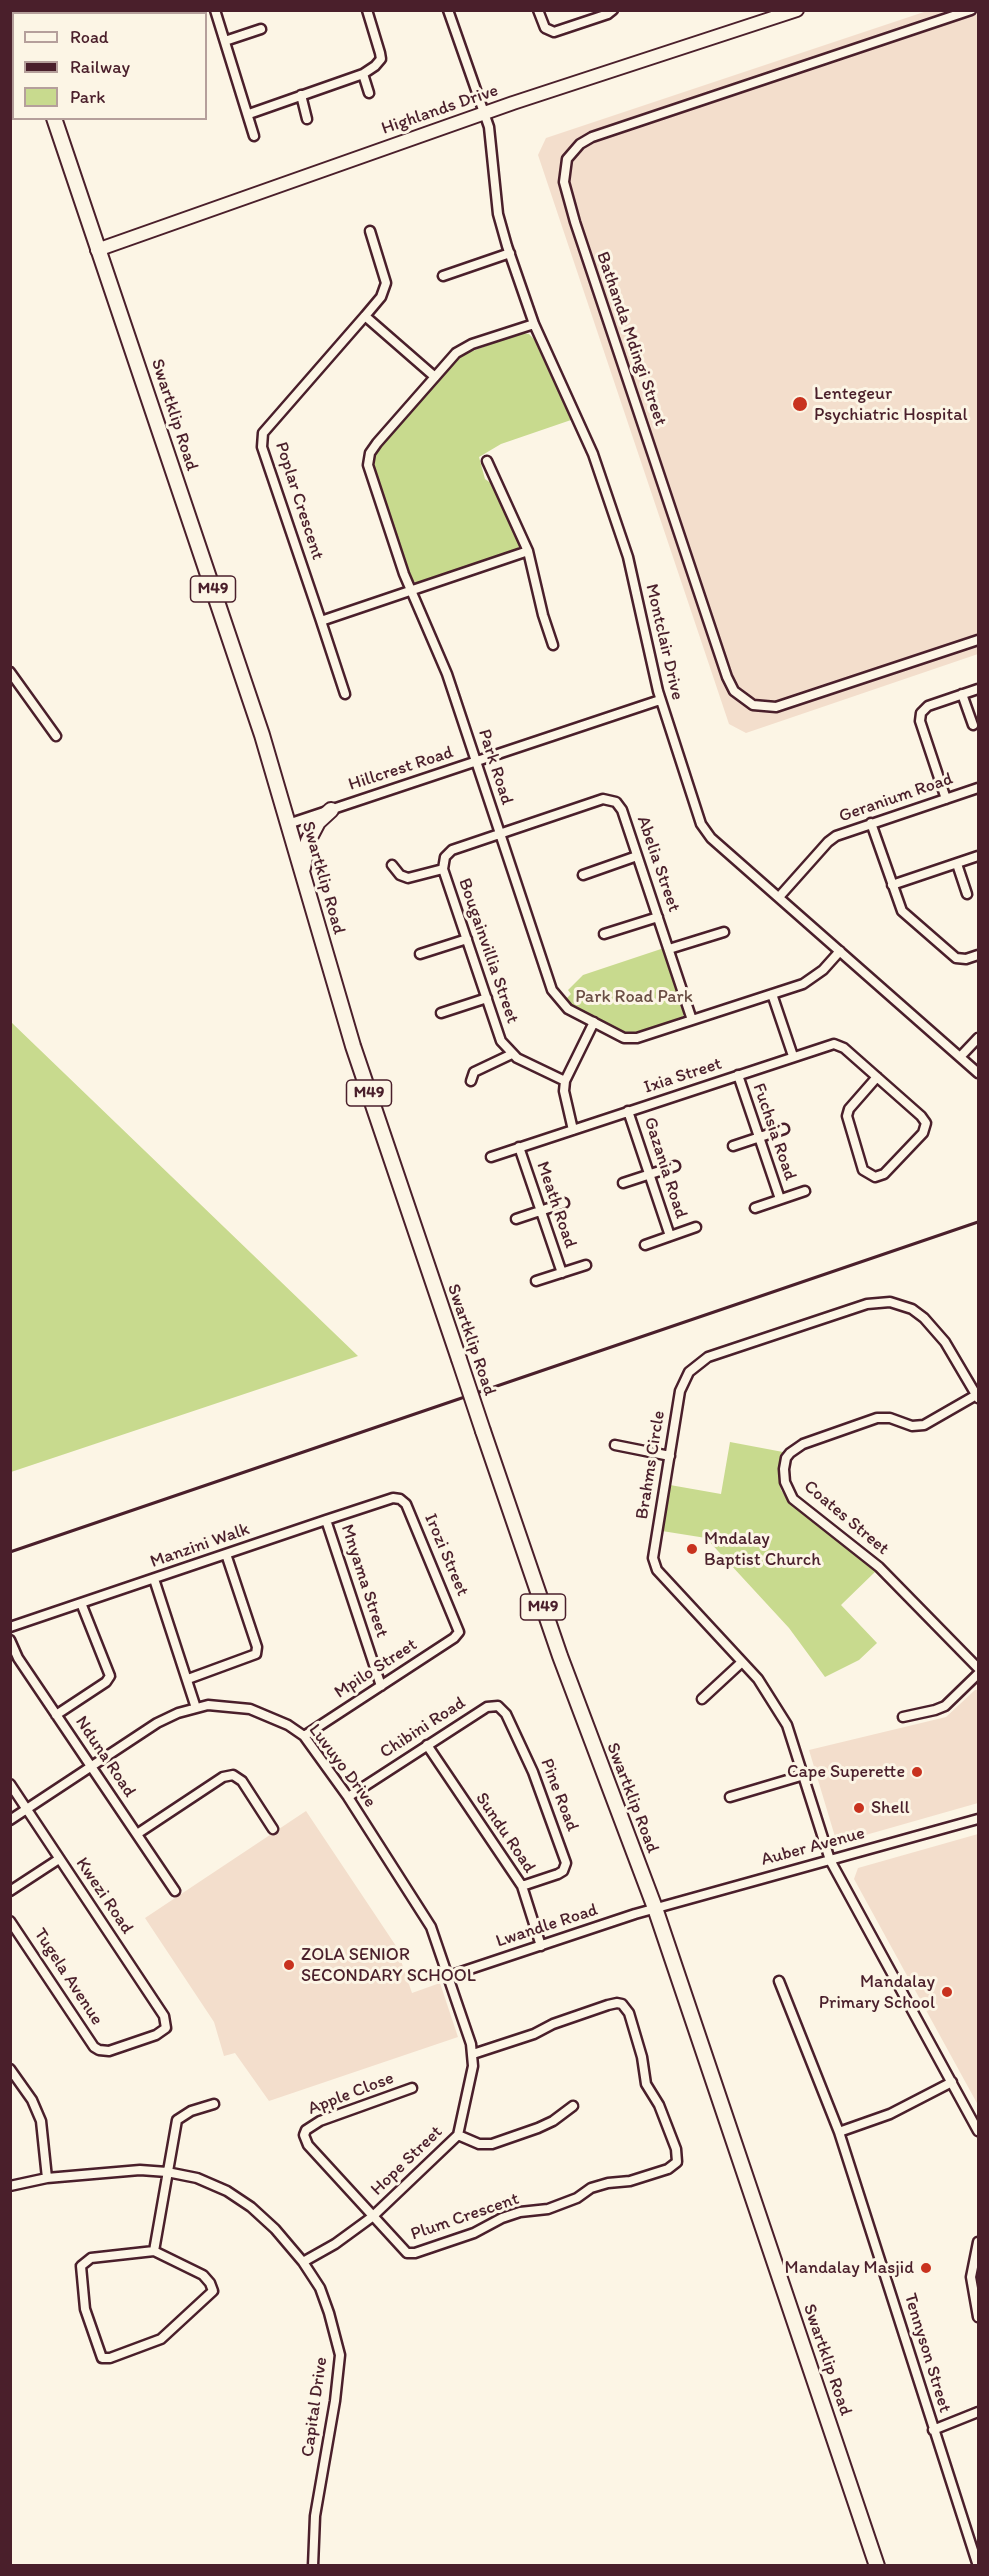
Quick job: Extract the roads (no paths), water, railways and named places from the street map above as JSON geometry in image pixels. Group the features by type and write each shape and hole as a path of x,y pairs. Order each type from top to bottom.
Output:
{"main road":[{"name":"Highlands Drive","path":"97,250 485,113 796,10"},
{"name":"Swartklip Road","path":"55,120 262,735 353,1046 560,1656 656,1908 877,2565"},
{"path":"303,873 308,841 318,822 331,810"}],"street":[{"path":"215,10 254,136"},
{"path":"249,114 363,74 375,66 381,59 379,44 367,10"},
{"name":"Montclair Drive","path":"448,10 485,113 491,140 498,214 510,253 534,324 593,454 628,557 660,700 704,829 978,1073"},
{"path":"538,10 545,28 554,32 608,14 613,10"},
{"name":"Bathanda Mdingi Street","path":"971,10 592,137 580,144 567,159 564,182 575,222 727,677 734,691 753,705 776,707 978,640"},
{"path":"225,41 261,29"},
{"path":"363,74 369,93"},
{"path":"301,95 307,119"},
{"path":"370,231 386,283 381,297 365,316 435,377"},
{"path":"443,276 510,253"},
{"name":"Poplar Crescent","path":"321,621 262,447 262,436 267,426 365,316"},
{"name":"Park Road","path":"534,324 462,349 377,443 369,459 370,475 411,591 447,674 552,990 568,1009 624,1038 633,1039 814,978 840,951"},
{"path":"488,461 528,551 552,645"},
{"path":"345,694 321,621 528,551"},
{"path":"10,672 56,736"},
{"path":"946,799 920,717 925,707 978,689"},
{"path":"962,694 973,725"},
{"name":"Hillcrest Road","path":"288,824 660,700"},
{"name":"Geranium Road","path":"779,897 832,839 978,788"},
{"name":"Abelia Street","path":"500,834 607,799 616,802 621,807 692,1020"},
{"path":"871,824 902,912 954,957 963,960 978,955"},
{"name":"Bougainvillia Street","path":"500,834 452,850 445,857 443,869 501,1041 512,1054"},
{"path":"583,875 638,856"},
{"path":"892,885 978,856"},
{"path":"957,864 967,894"},
{"path":"392,865 400,875 408,878 443,869"},
{"path":"604,934 658,917"},
{"path":"669,949 724,932"},
{"path":"420,954 467,939"},
{"path":"772,994 794,1056"},
{"path":"441,1013 487,998"},
{"path":"573,1130 564,1091 565,1081 594,1022"},
{"path":"960,1057 978,1038"},
{"name":"Ixia Street","path":"491,1157 829,1044 839,1045 876,1077 921,1116 926,1126 923,1133 884,1174 875,1177 863,1170 847,1116 849,1109 876,1077"},
{"path":"471,1081 474,1072 512,1054 565,1081"},
{"name":"Fuchsia Road","path":"738,1075 780,1199"},
{"name":"Gazania Road","path":"628,1111 670,1236"},
{"path":"733,1146 784,1129"},
{"name":"Meath Road","path":"519,1147 562,1273"},
{"path":"623,1183 675,1166"},
{"path":"755,1208 805,1191"},
{"path":"516,1219 564,1203"},
{"path":"645,1245 696,1227"},
{"path":"536,1281 586,1265"},
{"name":"Brahms Circle","path":"978,1396 945,1342 924,1318 904,1305 890,1302 874,1302 708,1357 697,1364 685,1378 680,1391 654,1554 655,1566 764,1687 788,1725 830,1860 978,2131"},
{"name":"Coates Street","path":"978,1396 924,1425 912,1426 890,1418 878,1418 802,1444 786,1458 784,1469 785,1482 793,1498 879,1567 978,1668"},
{"path":"615,1445 670,1456"},
{"name":"Manzini Walk","path":"10,1627 393,1498 400,1499"},
{"name":"Irozi Street","path":"400,1499 406,1504 458,1625"},
{"name":"Mnyama Street","path":"326,1520 381,1686"},
{"path":"188,1679 256,1654 256,1647 225,1554"},
{"path":"154,1579 196,1708"},
{"path":"56,1715 106,1682 110,1676 81,1603"},
{"name":"Mpilo Street","path":"304,1736 454,1638 459,1632 458,1625"},
{"name":"Nduna Road","path":"10,1641 18,1658 175,1891"},
{"path":"702,1700 742,1662"},
{"path":"903,1717 940,1708 978,1674"},
{"name":"Luvuyo Drive","path":"10,1820 157,1723 196,1708 228,1706 250,1709 288,1725 304,1736 348,1797 426,1916 449,1976"},
{"name":"Pine Road","path":"487,1707 498,1706 506,1714 538,1784 566,1863 562,1871 522,1886"},
{"name":"Chibini Road","path":"348,1797 487,1707"},
{"name":"Sundu Road","path":"427,1745 522,1886 542,1946"},
{"path":"137,1834 222,1777 233,1775 242,1781 273,1829"},
{"path":"730,1797 804,1775"},
{"name":"Kwezi Road","path":"10,1784 164,2016 166,2028"},
{"name":"Auber Avenue","path":"656,1908 978,1819"},
{"path":"10,1891 59,1858"},
{"name":"Lwandle Road","path":"449,1976 656,1908"},
{"name":"Tugela Avenue","path":"10,1921 94,2047 99,2050 109,2050 156,2035 166,2028"},
{"name":"Hope Street","path":"303,2262 335,2244 372,2217 443,2152 458,2135 473,2054 449,1976"},
{"name":"Tennyson Street","path":"779,1981 839,2132 978,2565"},
{"name":"Plum Crescent","path":"372,2217 404,2251 415,2253 474,2234 502,2218 520,2212 548,2209 577,2198 591,2188 608,2183 630,2181 668,2169 677,2162 676,2149 659,2105 646,2084 642,2057 629,2013 622,2004 608,2005 553,2024 534,2034 473,2054"},
{"path":"11,2071 32,2100 41,2121 47,2178"},
{"path":"839,2132 890,2114 952,2082"},
{"name":"Apple Close","path":"372,2217 308,2145 304,2135 306,2130 320,2121 412,2088"},
{"path":"154,2252 177,2120 191,2111 214,2104"},
{"path":"458,2135 479,2144 492,2144 553,2121 573,2106"},
{"name":"Capital Drive","path":"10,2186 47,2178 140,2170 168,2172 197,2178 226,2191 251,2207 275,2229 303,2262 320,2288 337,2335 340,2355 340,2369 315,2516 313,2565"},
{"path":"978,2242 971,2277 978,2317"},
{"path":"154,2252 203,2275 213,2291 161,2339 110,2358 102,2358 85,2309 81,2266 91,2258 154,2252"},
{"path":"933,2430 978,2412"}],"railway":[{"path":"10,1552 978,1222"}],"place":[{"name":"Lentegeur Psychiatric Hospital","path":"800,404"},
{"name":"Mndalay Baptist Church","path":"692,1549"},
{"name":"Cape Superette","path":"917,1772"},
{"name":"Shell","path":"859,1808"},
{"name":"ZOLA SENIOR SECONDARY SCHOOL","path":"289,1965"},
{"name":"Mandalay Primary School","path":"947,1992"},
{"name":"Mandalay Masjid","path":"926,2268"}],"park label":[{"name":"Park Road Park","path":"634,997"}]}
